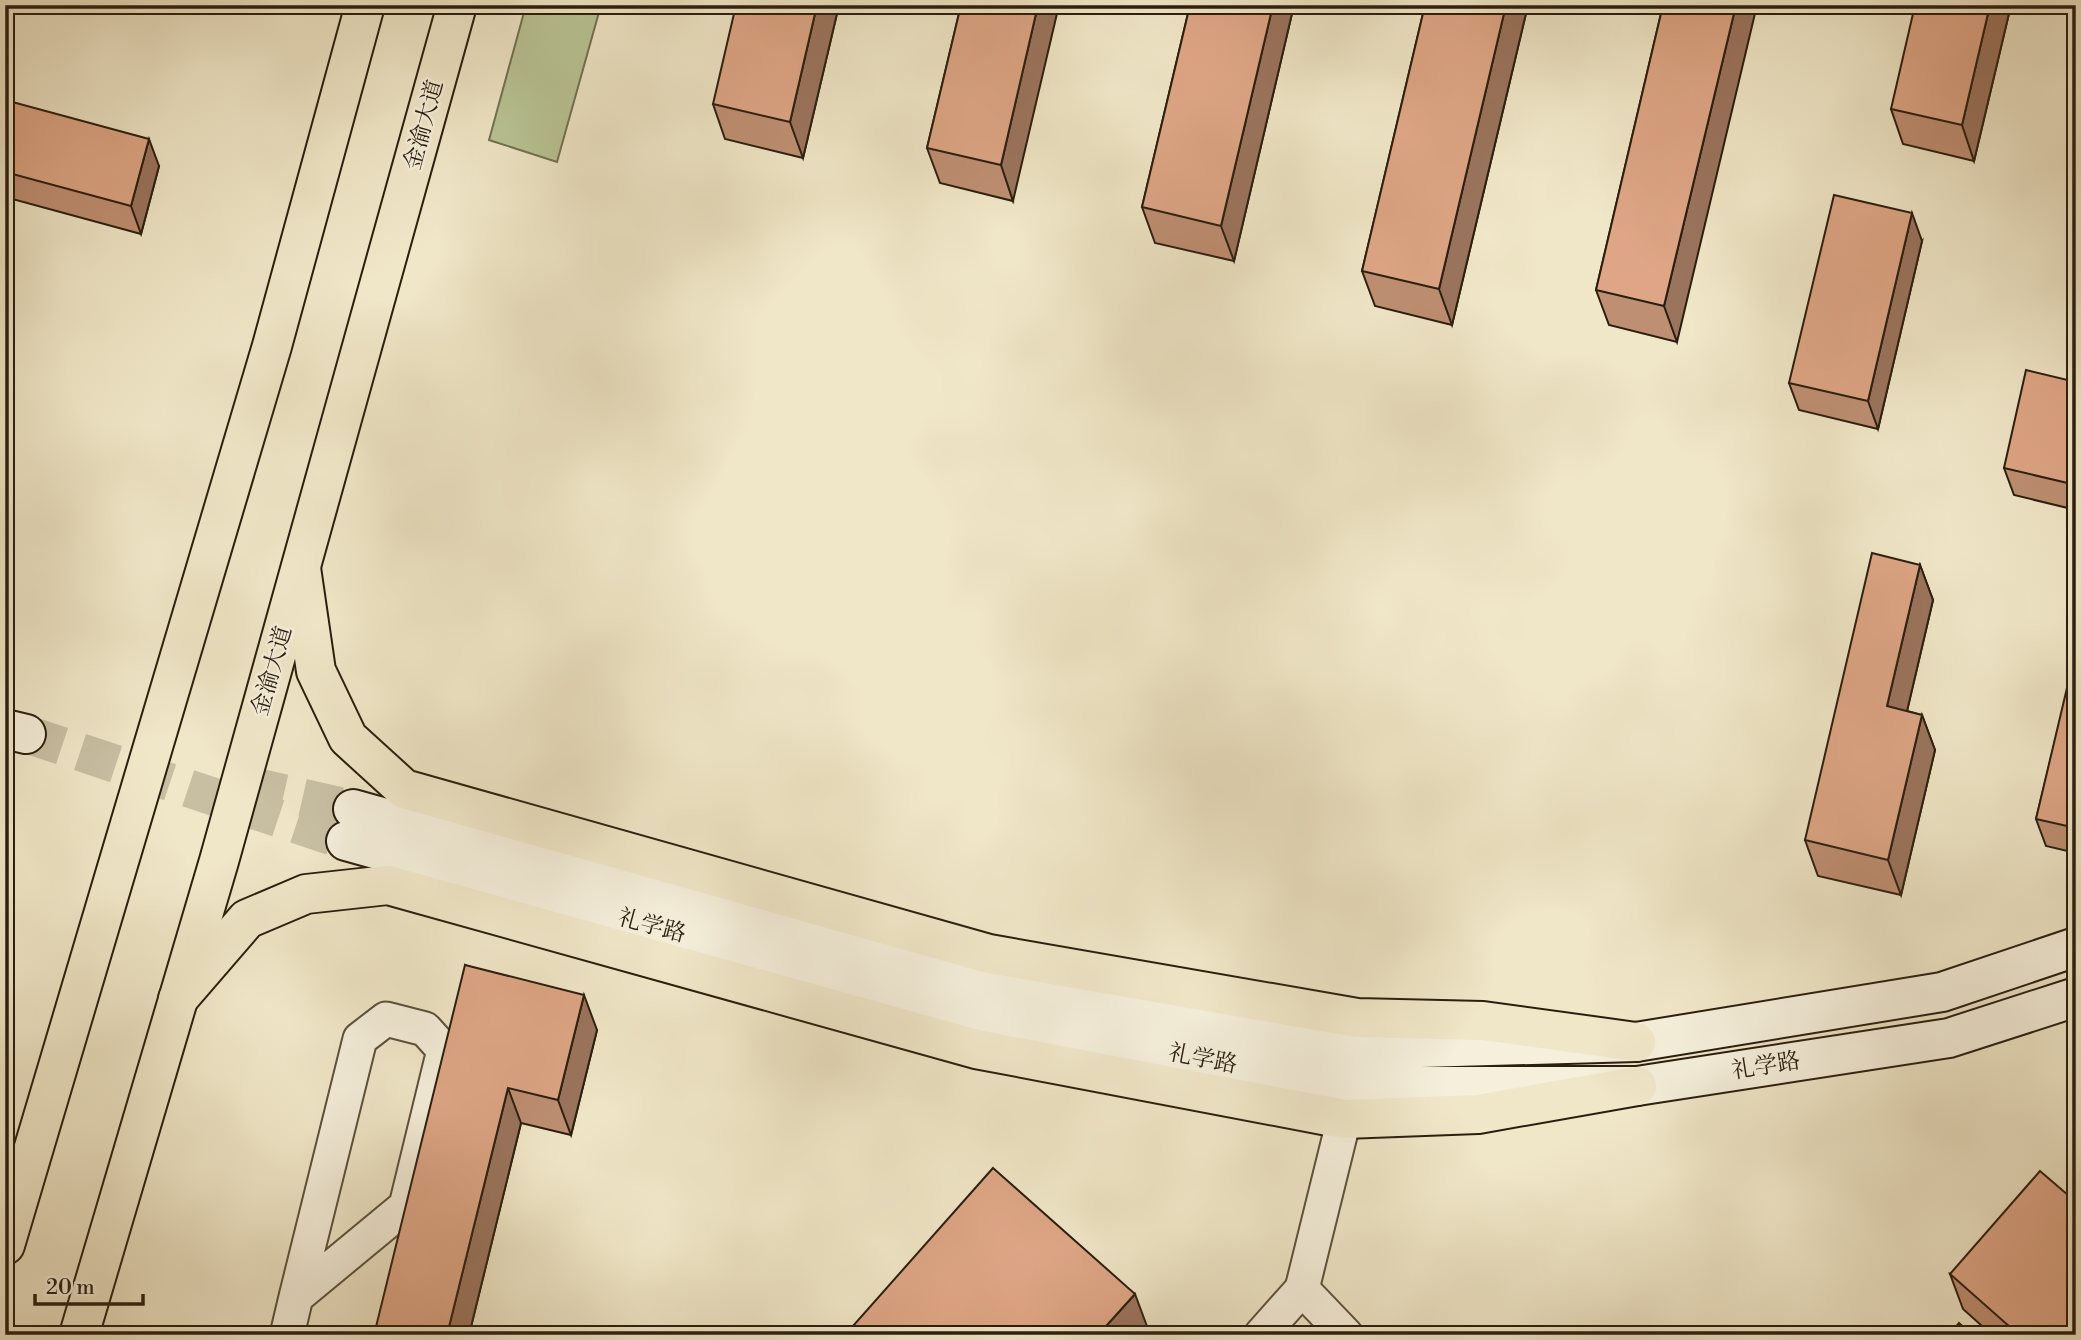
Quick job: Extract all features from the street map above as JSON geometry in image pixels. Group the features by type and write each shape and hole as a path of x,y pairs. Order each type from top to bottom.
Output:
{"highway":[{"path":"5,1245 272,346 365,5"},
{"name":"金渝大道","path":"79,1335 301,568 457,5"},
{"path":"301,568 316,671 348,738 404,789 989,954 1357,1018 1483,1021 1636,1042"},
{"path":"178,999 247,919 306,894 388,885 976,1049 1344,1119 1478,1114 1637,1086"}],"main road":[{"name":"礼学路","path":"2076,947 1942,992 1636,1042 1351,1051 988,986 349,825 1009,1023 1346,1086 1637,1086 1949,1038 2076,997"}],"street":[{"path":"287,1335 296,1297 360,1039 386,1019 425,1029 444,1051 406,1206 296,1297"},
{"path":"1261,1335 1302,1289 1344,1119"},
{"path":"1302,1289 1346,1335"}],"green space":[{"path":"526,5 601,5 557,162 489,140"}],"building":[{"path":"736,5 817,5 790,122 713,104"},
{"path":"961,5 1038,5 1001,165 927,148"},
{"path":"1190,5 1273,5 1221,226 1142,207"},
{"path":"1425,5 1506,5 1439,289 1362,271"},
{"path":"1663,5 1736,5 1664,306 1596,290"},
{"path":"1915,5 1990,5 1962,125 1891,109"},
{"path":"5,100 149,139 131,206 5,172"},
{"path":"1834,195 1912,213 1868,401 1789,383"},
{"path":"2026,370 2076,382 2076,485 2004,468"},
{"path":"1872,553 1920,565 1887,706 1922,715 1888,860 1805,840"},
{"path":"2076,655 2076,828 2036,819"},
{"path":"465,965 584,995 558,1100 508,1088 447,1335 374,1335"},
{"path":"993,1168 1135,1294 1098,1335 845,1335"},
{"path":"2040,1171 2076,1202 2076,1331 2073,1335 2019,1335 1950,1274"},
{"path":"1959,1323 1972,1335 1949,1335"}],"tunnel":[{"path":"26,734 346,841"},
{"path":"247,785 353,809"}]}
